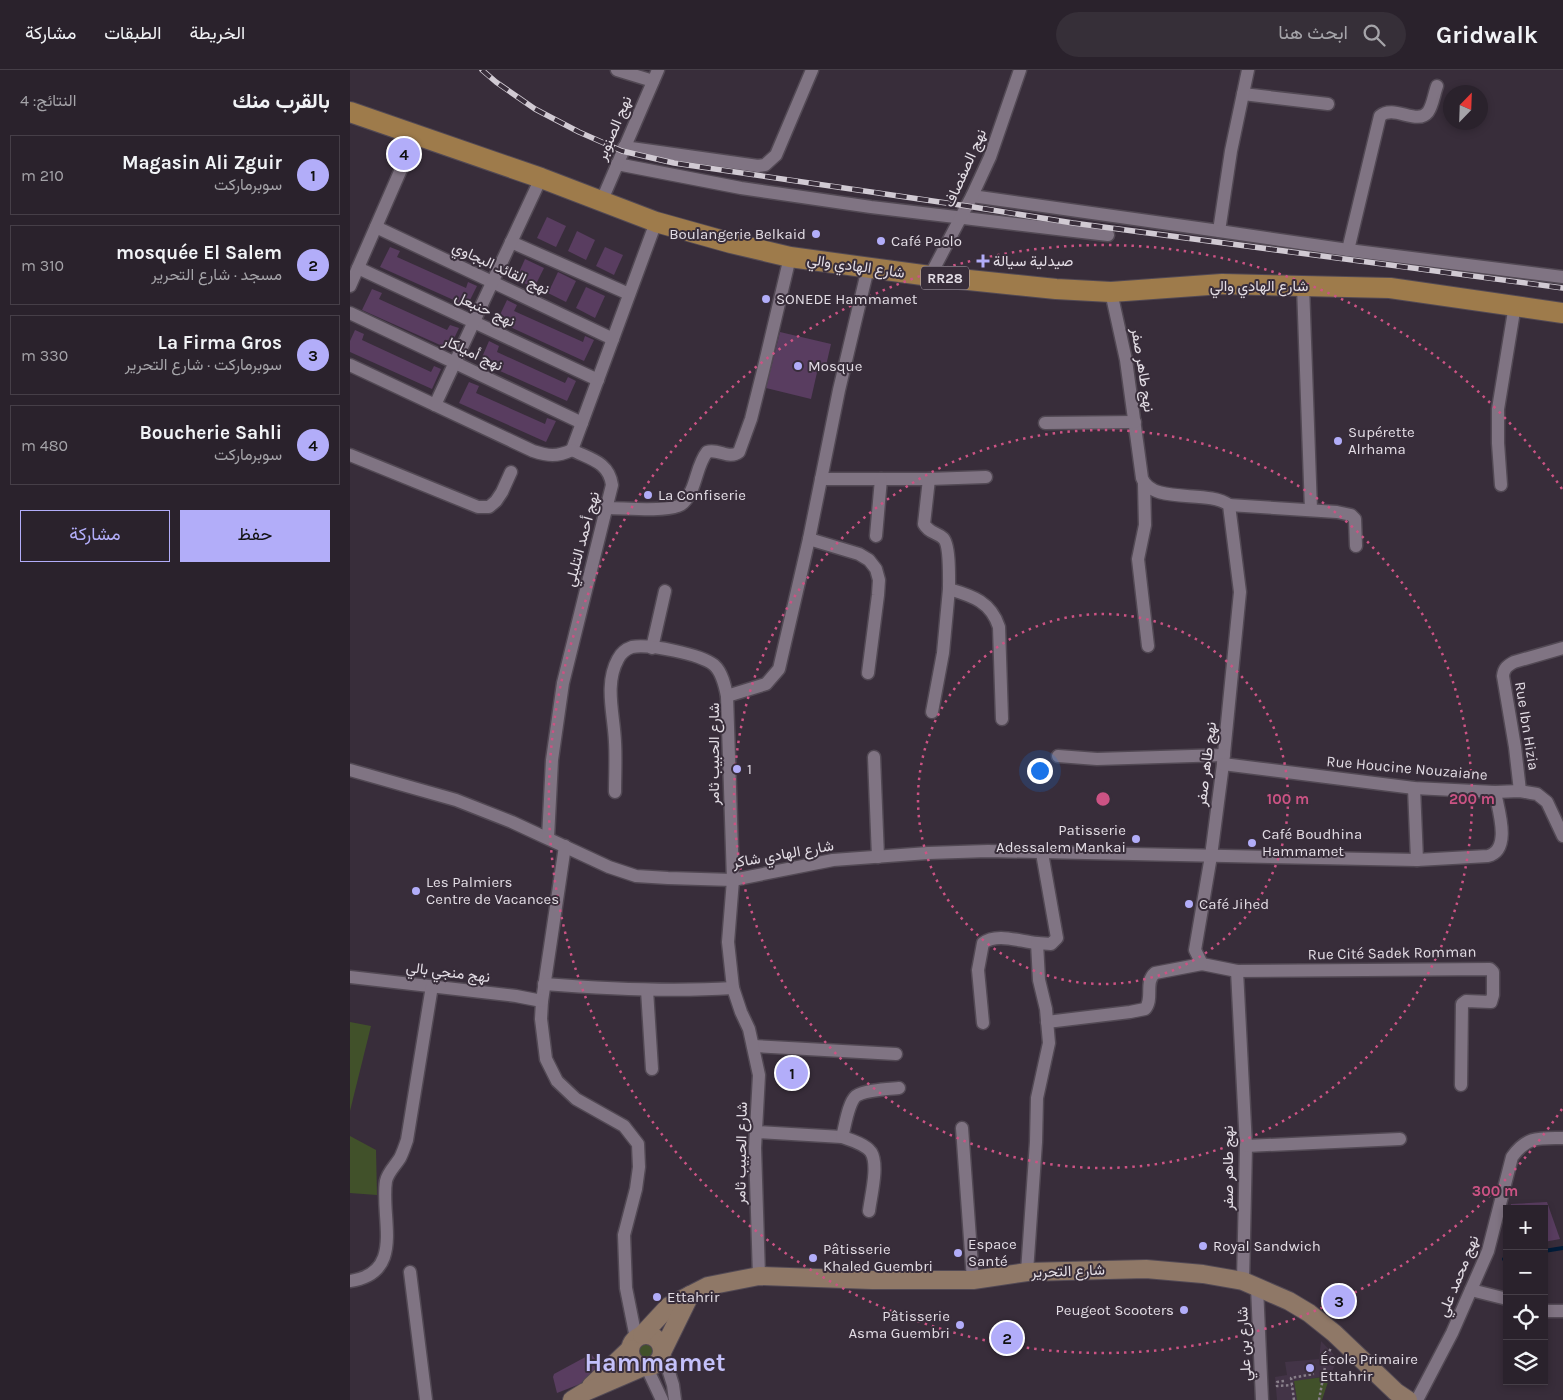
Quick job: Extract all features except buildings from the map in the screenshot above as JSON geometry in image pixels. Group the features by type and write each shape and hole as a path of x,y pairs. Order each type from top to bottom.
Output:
{"main road":[{"name":"شارع الهادي والي","path":"350,112 542,178 656,222 790,257 930,276 1056,289 1111,292 1222,284 1390,288 1563,313"}],"street":[{"path":"617,70 655,75"},
{"path":"624,146 758,166 765,165 776,155 812,70"},
{"name":"نهج الصفصاف","path":"930,276 990,157 1020,70"},
{"path":"1219,231 1231,151 1248,70"},
{"name":"نهج الصنوبر","path":"602,200 655,75"},
{"path":"1348,250 1380,116 1384,112 1417,117 1422,116 1428,111 1437,86"},
{"path":"1243,94 1328,104"},
{"path":"350,286 416,135"},
{"path":"617,164 741,188 871,207 1108,235"},
{"path":"435,405 542,178"},
{"path":"972,196 1348,250 1563,277"},
{"path":"350,365 546,456 558,456 572,450 656,222"},
{"name":"نهج القائد البجاوي","path":"376,227 613,339"},
{"path":"511,242 629,294"},
{"path":"607,508 677,507 682,504 691,491 701,461 707,452 715,451 731,456 735,456 739,452 763,371 790,257"},
{"name":"نهج حنبعل","path":"358,268 598,380"},
{"name":"شارع الحبيب ثامر","path":"759,1276 756,1132 758,1075 754,1046 733,988 728,942 733,880 727,696 766,684 780,669 847,355 868,268"},
{"path":"1303,286 1311,510"},
{"name":"نهج طاهر صفر","path":"1111,292 1124,342 1144,484 1145,525 1138,559 1148,646"},
{"path":"1501,485 1498,409 1515,305"},
{"name":"نهج أميلكار","path":"350,313 582,423"},
{"path":"1044,422 1135,422"},
{"name":"نهج أحمد التليلي","path":"548,838 552,760 563,683 612,485 608,470 602,464 572,450"},
{"path":"350,455 478,507 488,508 496,501 511,472"},
{"path":"820,480 986,477"},
{"path":"876,536 881,479"},
{"path":"929,479 924,524 926,528 944,539 950,568 943,653 932,712"},
{"path":"1144,484 1156,491 1173,495 1222,500 1229,505 1346,514 1355,519 1356,546"},
{"name":"نهج طاهر صفر","path":"1202,964 1195,950 1211,856 1240,592 1229,505"},
{"path":"809,539 859,554 869,560 876,569 879,580 878,596 868,673"},
{"path":"949,589 969,596 989,607 996,618 999,627 1002,720"},
{"path":"652,648 665,591"},
{"path":"615,792 615,742 611,707 614,667 618,658 627,649 633,647 652,648 693,655 706,660 718,669 727,696"},
{"name":"Rue Ibn Hizia","path":"1520,791 1503,676 1504,671 1507,666 1514,662 1563,648"},
{"name":"Rue Houcine Nouzaiane","path":"1058,756 1097,759 1223,760 1414,788 1495,792 1520,791 1537,794 1547,802 1563,836"},
{"path":"874,757 878,857"},
{"name":"شارع الهادي شاكر","path":"350,770 456,800 512,822 609,868 636,876 733,880 833,860 988,851 1417,860 1488,856 1498,851 1502,842 1495,792"},
{"path":"1414,788 1417,860"},
{"path":"565,846 542,1000 541,1019 546,1059 557,1081 576,1099 624,1126 638,1144 639,1168 636,1189 624,1235 626,1288 636,1341 632,1361 645,1368 662,1400"},
{"path":"983,1023 978,970 983,943 991,939 1001,938 1051,944 1057,938 1042,853"},
{"path":"1027,1272 1036,1142 1037,1098 1043,1064 1049,1046 1037,943"},
{"path":"1047,1022 1145,1009 1149,1002 1151,976 1155,973 1202,964 1237,971"},
{"name":"Rue Cité Sadek Romman","path":"1237,971 1490,968 1493,972 1493,995 1491,1002 1466,1001 1462,1004 1460,1084"},
{"name":"نهج طاهر صفر","path":"1237,971 1246,1146 1250,1284"},
{"name":"نهج منجي بالي","path":"350,978 542,1000"},
{"path":"544,984 606,989 685,991 733,988"},
{"path":"350,1282 360,1280 372,1274 380,1265 386,1252 388,1241 385,1190 387,1178 408,1140 432,986"},
{"path":"647,990 652,1069"},
{"path":"754,1046 896,1054"},
{"path":"842,1138 850,1104 855,1096 863,1093 899,1088"},
{"path":"962,1128 973,1280"},
{"path":"756,1132 842,1138 856,1142 870,1150 875,1164 869,1211"},
{"name":"نهج محمد علي","path":"1418,1400 1452,1333 1488,1251 1512,1157 1518,1148 1529,1140 1563,1138"},
{"path":"1246,1146 1400,1139"},
{"name":"شارع التحرير","path":"578,1396 636,1341 669,1306 708,1286 759,1276 973,1280 1027,1272 1146,1269 1203,1274 1250,1284 1289,1300 1334,1333 1396,1392 1408,1400"},
{"path":"410,1272 426,1400"},
{"name":"شارع بن علي","path":"1250,1284 1262,1400"},
{"path":"1471,1290 1503,1298"},
{"path":"578,1396 658,1363 690,1295"},
{"path":"1548,1311 1563,1311"},
{"path":"636,1341 648,1335 658,1340 673,1385 675,1400"}],"path":[{"path":"1319,1400 1327,1356 1332,1347"},
{"path":"1294,1400 1291,1378 1314,1374"},
{"path":"1284,1382 1277,1382 1277,1386 1292,1385"}],"shaded area":[{"name":"École Primaire Ettahrir","path":"1321,1341 1337,1358 1331,1375 1294,1382 1297,1400 1277,1400 1275,1377 1287,1375 1285,1362 1319,1359"}],"green space":[{"path":"350,1022 371,1026 350,1111"},
{"path":"350,1136 376,1150 377,1195 350,1193"},
{"path":"646,1342 653,1345 656,1352 653,1359 646,1362 639,1359 636,1352 639,1345"},
{"path":"1330,1376 1322,1400 1297,1400 1294,1381"}],"waterway":[{"path":"1548,1250 1563,1248"}],"railway":[{"path":"482,70 535,109 579,132 622,151 674,163 1073,223 1563,288"}],"place":[{"name":"Boucherie Sahli","path":"404,154"},
{"name":"Boulangerie Belkaid","path":"816,234"},
{"name":"Café Paolo","path":"881,241"},
{"name":"صيدلية سيالة","path":"983,261"},
{"name":"SONEDE Hammamet","path":"766,299"},
{"name":"Mosque","path":"798,366"},
{"name":"Supérette Alrhama","path":"1338,441"},
{"name":"La Confiserie","path":"648,495"},
{"name":"1","path":"737,769"},
{"name":"Patisserie Adessalem Mankai","path":"1136,839"},
{"name":"Café Boudhina Hammamet","path":"1252,843"},
{"name":"Les Palmiers Centre de Vacances","path":"416,891"},
{"name":"Café Jihed","path":"1189,904"},
{"name":"Magasin Ali Zguir","path":"792,1073"},
{"name":"Royal Sandwich","path":"1203,1246"},
{"name":"Espace Santé","path":"958,1253"},
{"name":"Pâtisserie Khaled Guembri","path":"813,1258"},
{"name":"Ettahrir","path":"657,1297"},
{"name":"La Firma Gros","path":"1339,1301"},
{"name":"Peugeot Scooters","path":"1184,1310"},
{"name":"Pâtisserie Asma Guembri","path":"960,1325"},
{"name":"mosquée El Salem","path":"1007,1338"},
{"name":"École Primaire Ettahrir","path":"1310,1368"}],"district":[{"name":"Hammamet","path":"655,1362"}]}
